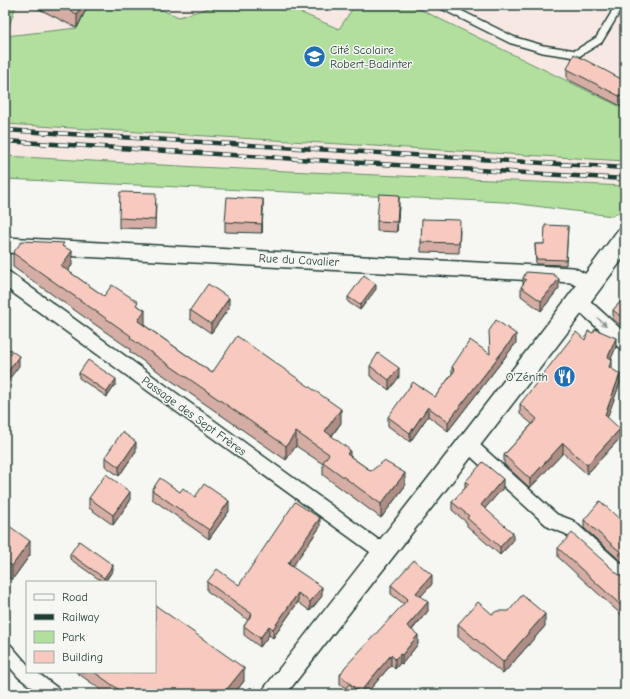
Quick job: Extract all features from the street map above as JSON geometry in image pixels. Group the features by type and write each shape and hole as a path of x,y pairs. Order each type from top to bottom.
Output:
{"main road":[{"path":"273,694 585,293 625,238"}],"street":[{"name":"Rue du Cavalier","path":"5,245 572,275 625,343"},
{"name":"Passage des Sept Frères","path":"5,278 384,553"},
{"path":"468,444 553,521 569,527 625,577"},
{"path":"5,650 24,672 53,694"}],"lane":[{"path":"442,5 512,40 543,49 576,54 599,40 614,15 617,5"}],"shaded area":[{"path":"16,5 625,5 625,209 612,216 504,202 5,179 5,37"}],"green space":[{"path":"5,5 16,5 6,36 77,28 88,5 149,5 179,17 219,5 283,5 339,29 355,5 411,5 625,109 625,161 5,124"},
{"path":"5,156 197,167 625,186 625,209 612,216 504,202 5,179"}],"building":[{"path":"59,5 81,5 77,14"},
{"path":"574,54 625,81 625,99 567,69"},
{"path":"120,192 156,193 155,220 119,218"},
{"path":"379,194 399,195 397,222 377,221"},
{"path":"227,197 263,199 262,224 225,222"},
{"path":"422,219 460,220 459,243 421,242"},
{"path":"545,225 568,226 566,260 536,259 535,244 544,244"},
{"path":"22,241 64,243 62,246 72,251 61,266 104,296 112,285 138,302 136,305 145,310 138,321 212,373 237,336 341,409 325,431 350,450 347,454 371,471 384,461 405,473 381,504 323,462 329,454 296,432 286,446 130,338 131,336 13,253"},
{"path":"526,272 553,274 559,279 541,301 521,287 526,280 523,278"},
{"path":"364,275 376,284 360,305 348,297"},
{"path":"208,284 229,298 211,324 190,310"},
{"path":"625,297 625,320 613,310"},
{"path":"496,320 516,334 448,422 428,407 410,433 388,417 413,382 435,397 455,370 452,367 470,340 490,354 489,331"},
{"path":"595,329 616,338 608,357 612,359 609,367 620,374 605,415 620,429 587,465 563,443 530,479 504,455 537,419 520,404 576,332 585,340 588,331 593,333"},
{"path":"6,347 19,356 5,376 5,349"},
{"path":"378,353 399,368 389,380 370,366"},
{"path":"88,360 116,379 107,392 79,373"},
{"path":"122,432 136,442 119,467 105,457"},
{"path":"483,462 503,479 481,505 513,533 500,547 467,518 469,516 452,502 469,484 465,482"},
{"path":"106,474 130,492 113,515 89,498"},
{"path":"160,478 180,492 183,488 195,497 204,484 229,501 209,530 152,490"},
{"path":"600,501 625,524 625,556 584,520"},
{"path":"295,502 320,518 288,564 322,587 310,602 298,593 273,629 269,626 260,638 244,626 252,614 207,582 217,569 239,585"},
{"path":"5,523 30,541 12,566 5,561"},
{"path":"572,533 619,575 625,577 625,609 558,548"},
{"path":"79,541 113,565 104,578 70,554"},
{"path":"414,560 432,575 416,593 428,602 407,626 418,635 402,655 400,654 395,659 391,655 360,692 340,675 345,667 408,599 391,585"},
{"path":"522,595 545,614 503,662 458,624 478,602 492,614 497,611 509,611"},
{"path":"156,606 244,668 223,694 125,694 95,673 156,673"},
{"path":"349,684 361,694 341,694"}],"railway":[{"path":"5,130 625,168"},
{"path":"5,141 625,179"}],"place":[{"name":"Cité Scolaire Robert-Badinter","path":"315,57"},
{"name":"O'Zénith","path":"564,377"}]}
